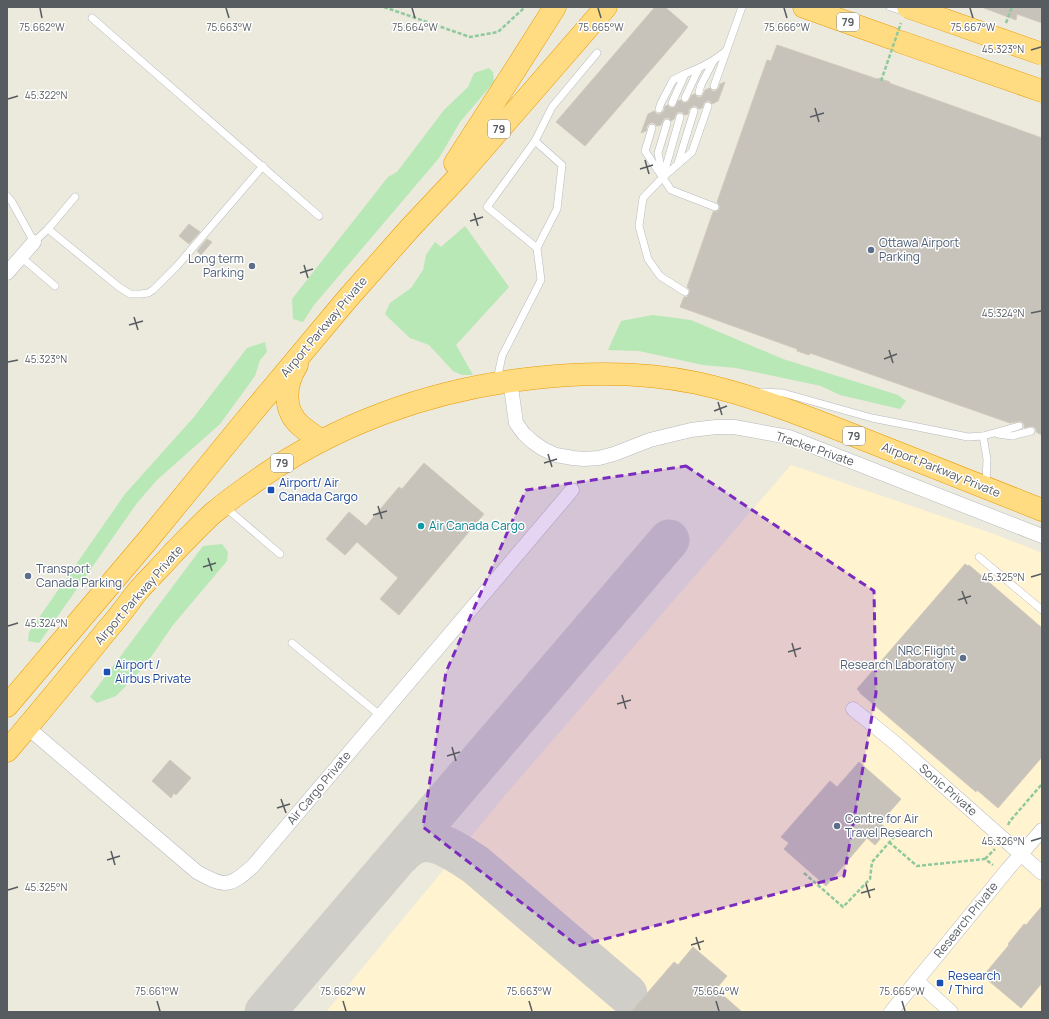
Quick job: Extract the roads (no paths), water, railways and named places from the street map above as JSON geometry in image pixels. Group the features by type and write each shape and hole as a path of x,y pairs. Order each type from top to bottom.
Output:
{"highway":[{"name":"Airport Parkway Private","path":"411,227 452,168 555,7"},
{"name":"Airport Parkway Private","path":"7,706 147,541 317,334 411,227 459,176 585,29 606,7"},
{"name":"79","path":"804,7 1042,54"},
{"name":"79","path":"900,27 1042,91"},
{"path":"317,334 294,370 287,396 288,408 293,417 301,426 321,441"},
{"name":"Airport Parkway Private","path":"7,751 154,573 213,513 260,477 321,441 350,427 399,408 450,392 504,382 570,374 619,374 670,378 696,383 776,405 1042,510"},
{"path":"7,712 27,727"}],"street":[{"path":"7,273 34,242"},
{"name":"Tracker Private","path":"504,382 516,423 524,434 533,442 556,455 584,459 599,458 614,454 650,440 691,430 716,427 759,432 789,437 1042,536"},
{"name":"Air Cargo Private","path":"27,727 196,872 212,881 221,883 227,883 235,880 253,866 572,490"},
{"name":"Sonic Private","path":"853,709 894,742 1042,873"},
{"name":"Research Private","path":"891,1012 1042,830"},
{"path":"917,981 951,1012"}],"lane":[{"path":"714,86 742,7"},
{"path":"890,7 1042,59"},
{"path":"92,18 319,216"},
{"path":"659,109 673,80 714,60 726,51"},
{"path":"537,248 487,207 535,141 552,107 598,53"},
{"path":"699,92 714,60"},
{"path":"685,98 699,68"},
{"path":"672,103 685,74"},
{"path":"685,292 660,276 648,259 639,226 643,198 663,177 692,152 708,106"},
{"path":"678,164 694,111"},
{"path":"663,177 680,117"},
{"path":"663,177 658,153 666,123"},
{"path":"652,128 645,151 671,190 715,207"},
{"path":"504,382 502,356 541,280 537,248 557,210 562,166 535,141"},
{"path":"48,229 119,287 130,294 148,293 153,290 177,266 263,166"},
{"path":"7,196 14,205 34,242 48,229 75,197"},
{"path":"21,257 55,286"},
{"path":"721,389 782,394 872,418 968,437 983,436 1019,426"},
{"path":"996,433 1012,436 1032,431"},
{"path":"983,436 987,459 986,488"},
{"path":"223,505 280,554"},
{"path":"979,557 1042,610"},
{"path":"292,643 381,716"}],"place":[{"name":"Ottawa Airport Parking","path":"871,250"},
{"name":"Long term Parking","path":"252,266"},
{"name":"Airport/ Air Canada Cargo","path":"271,490"},
{"name":"Air Canada Cargo","path":"421,526"},
{"name":"Transport Canada Parking","path":"28,576"},
{"name":"NRC Flight Research Laboratory","path":"963,658"},
{"name":"Airport / Airbus Private","path":"107,672"},
{"name":"Centre for Air Travel Research","path":"837,826"},
{"name":"Research / Third","path":"940,983"}]}
